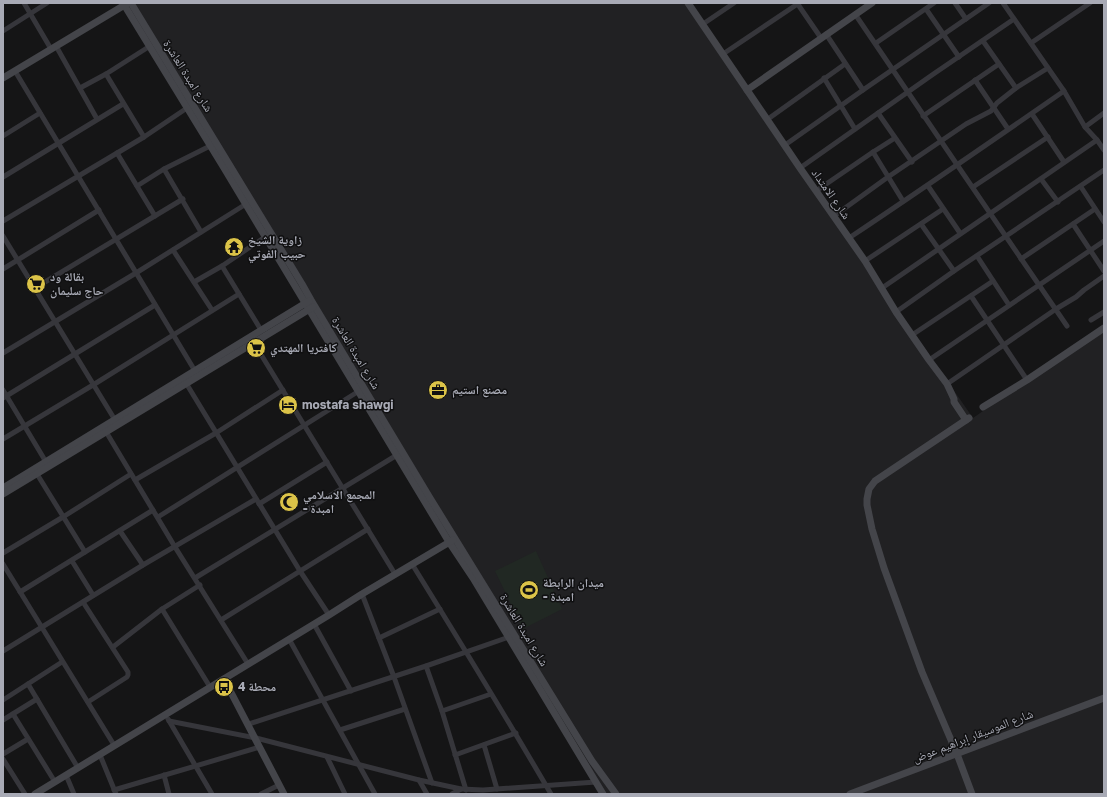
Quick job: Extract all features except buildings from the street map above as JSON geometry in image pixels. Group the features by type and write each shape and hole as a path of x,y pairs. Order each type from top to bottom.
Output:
{"main road":[{"name":"شارع الامتداد","path":"688,3 834,216 882,288 896,312 947,384 954,399 958,401 968,418 874,481 869,489 867,499 868,514 884,568 922,672 957,754"},
{"path":"747,90 872,3"},
{"path":"3,78 127,4"},
{"name":"شارع امبدة العاشرة","path":"127,4 187,108 265,237 310,305 603,794"},
{"name":"شارع امبدة العاشرة","path":"127,4 302,284 310,305 397,455 592,762 616,794"},
{"path":"3,494 37,474 105,429 165,392 195,371 261,330 310,305"},
{"path":"3,488 105,429 115,420 165,392 186,383 254,343 310,305"},
{"path":"983,407 1027,380 1104,328"},
{"path":"36,794 114,745 167,718 210,687 452,540"},
{"path":"224,679 249,724 284,794"},
{"name":"شارع الموسيقار إبراهيم عوض","path":"850,794 1104,698"},
{"path":"957,754 972,794"}],"street":[{"path":"24,3 80,88 97,119"},
{"path":"3,31 47,3"},
{"path":"703,24 734,3"},
{"path":"723,54 798,3 863,90"},
{"path":"876,43 934,3"},
{"path":"955,3 966,18"},
{"path":"785,145 989,3"},
{"path":"1003,3 1064,91 1085,127 1104,150"},
{"path":"1031,43 1090,3"},
{"path":"926,9 959,57"},
{"path":"856,14 923,116 1067,326"},
{"path":"800,168 932,75 1014,20"},
{"path":"983,41 1016,88"},
{"path":"80,88 106,74 150,46"},
{"path":"768,119 845,64"},
{"path":"923,116 999,64"},
{"path":"834,216 966,124 983,116 1016,88 1048,68"},
{"path":"15,71 195,371"},
{"path":"106,74 144,137"},
{"path":"824,78 855,129"},
{"path":"975,80 1008,129"},
{"path":"848,238 928,186 957,164 1064,91"},
{"path":"3,177 123,104"},
{"path":"3,221 144,137 187,108"},
{"path":"3,136 40,113"},
{"path":"878,113 912,162"},
{"path":"1085,127 1104,113"},
{"path":"1032,114 1064,162"},
{"path":"973,187 1048,137"},
{"path":"816,191 895,138"},
{"path":"882,288 1097,140"},
{"path":"137,186 164,169 210,146"},
{"path":"873,152 903,201"},
{"path":"117,153 155,216"},
{"path":"164,169 201,232"},
{"path":"896,312 1104,170"},
{"path":"1041,179 1058,202"},
{"path":"928,186 960,233"},
{"path":"1080,186 1104,222"},
{"path":"35,288 183,200"},
{"path":"3,353 136,273 246,204"},
{"path":"865,262 943,209"},
{"path":"1021,259 1095,209"},
{"path":"3,269 99,210"},
{"path":"921,224 954,271"},
{"path":"1073,224 1104,271"},
{"path":"3,236 115,420"},
{"path":"194,282 222,266 265,237"},
{"path":"929,360 1104,241"},
{"path":"173,250 212,310"},
{"path":"977,256 1009,305"},
{"path":"222,266 261,330"},
{"path":"947,384 1056,309 1076,298 1084,290 1104,276"},
{"path":"912,335 993,281"},
{"path":"3,439 239,294"},
{"path":"971,296 1027,380"},
{"path":"5,397 155,305"},
{"path":"1091,320 1104,312"},
{"path":"254,343 395,574"},
{"path":"186,383 236,468 329,616"},
{"path":"3,390 5,397 25,426 46,462"},
{"path":"135,480 216,433 283,390"},
{"path":"158,517 359,391"},
{"path":"105,429 175,547 248,664"},
{"path":"195,578 397,455"},
{"path":"4,649 42,628 93,595 175,547 327,462"},
{"path":"37,474 85,552"},
{"path":"3,553 131,474"},
{"path":"20,592 153,510"},
{"path":"120,530 143,566"},
{"path":"221,620 368,530"},
{"path":"72,561 93,595"},
{"path":"3,564 114,745"},
{"path":"412,564 516,733 551,794"},
{"path":"113,647 162,609 200,585"},
{"path":"362,594 432,783"},
{"path":"83,602 128,672 127,677 88,702"},
{"path":"162,609 210,687"},
{"path":"379,638 440,610"},
{"path":"314,624 351,690"},
{"path":"249,724 466,653 509,637"},
{"path":"289,640 375,794"},
{"path":"3,700 62,662"},
{"path":"426,666 442,711 464,789"},
{"path":"28,684 78,768"},
{"path":"442,711 491,694"},
{"path":"3,720 37,699"},
{"path":"340,730 405,709"},
{"path":"13,714 55,782"},
{"path":"167,718 256,738 419,780 464,789 497,790 596,782"},
{"path":"167,718 212,794"},
{"path":"455,755 516,733"},
{"path":"3,754 28,739"},
{"path":"484,745 497,790"},
{"path":"100,755 115,792 164,775 260,747"},
{"path":"327,757 345,794"},
{"path":"3,759 24,794"},
{"path":"66,775 74,794"},
{"path":"164,775 170,794"},
{"path":"419,780 427,794"},
{"path":"261,794 279,785"},
{"path":"452,794 464,789"}],"shaded area":[{"path":"138,3 685,3 973,418 1104,326 1104,794 605,794 127,10"},
{"name":"ميدان الرابطة - امبدة","path":"536,551 562,609 523,629 495,571"}],"place":[{"name":"زاوية الشيخ حبيب الفوتي","path":"234,247"},
{"name":"بقالة ود حاج سليمان","path":"36,284"},
{"name":"كافتريا المهتدي","path":"256,348"},
{"name":"مصنع استيم","path":"438,390"},
{"name":"mostafa shawgi","path":"288,405"},
{"name":"المجمع الاسلامي - امبدة","path":"289,502"},
{"name":"ميدان الرابطة - امبدة","path":"529,590"},
{"name":"محطة 4","path":"224,687"}]}
